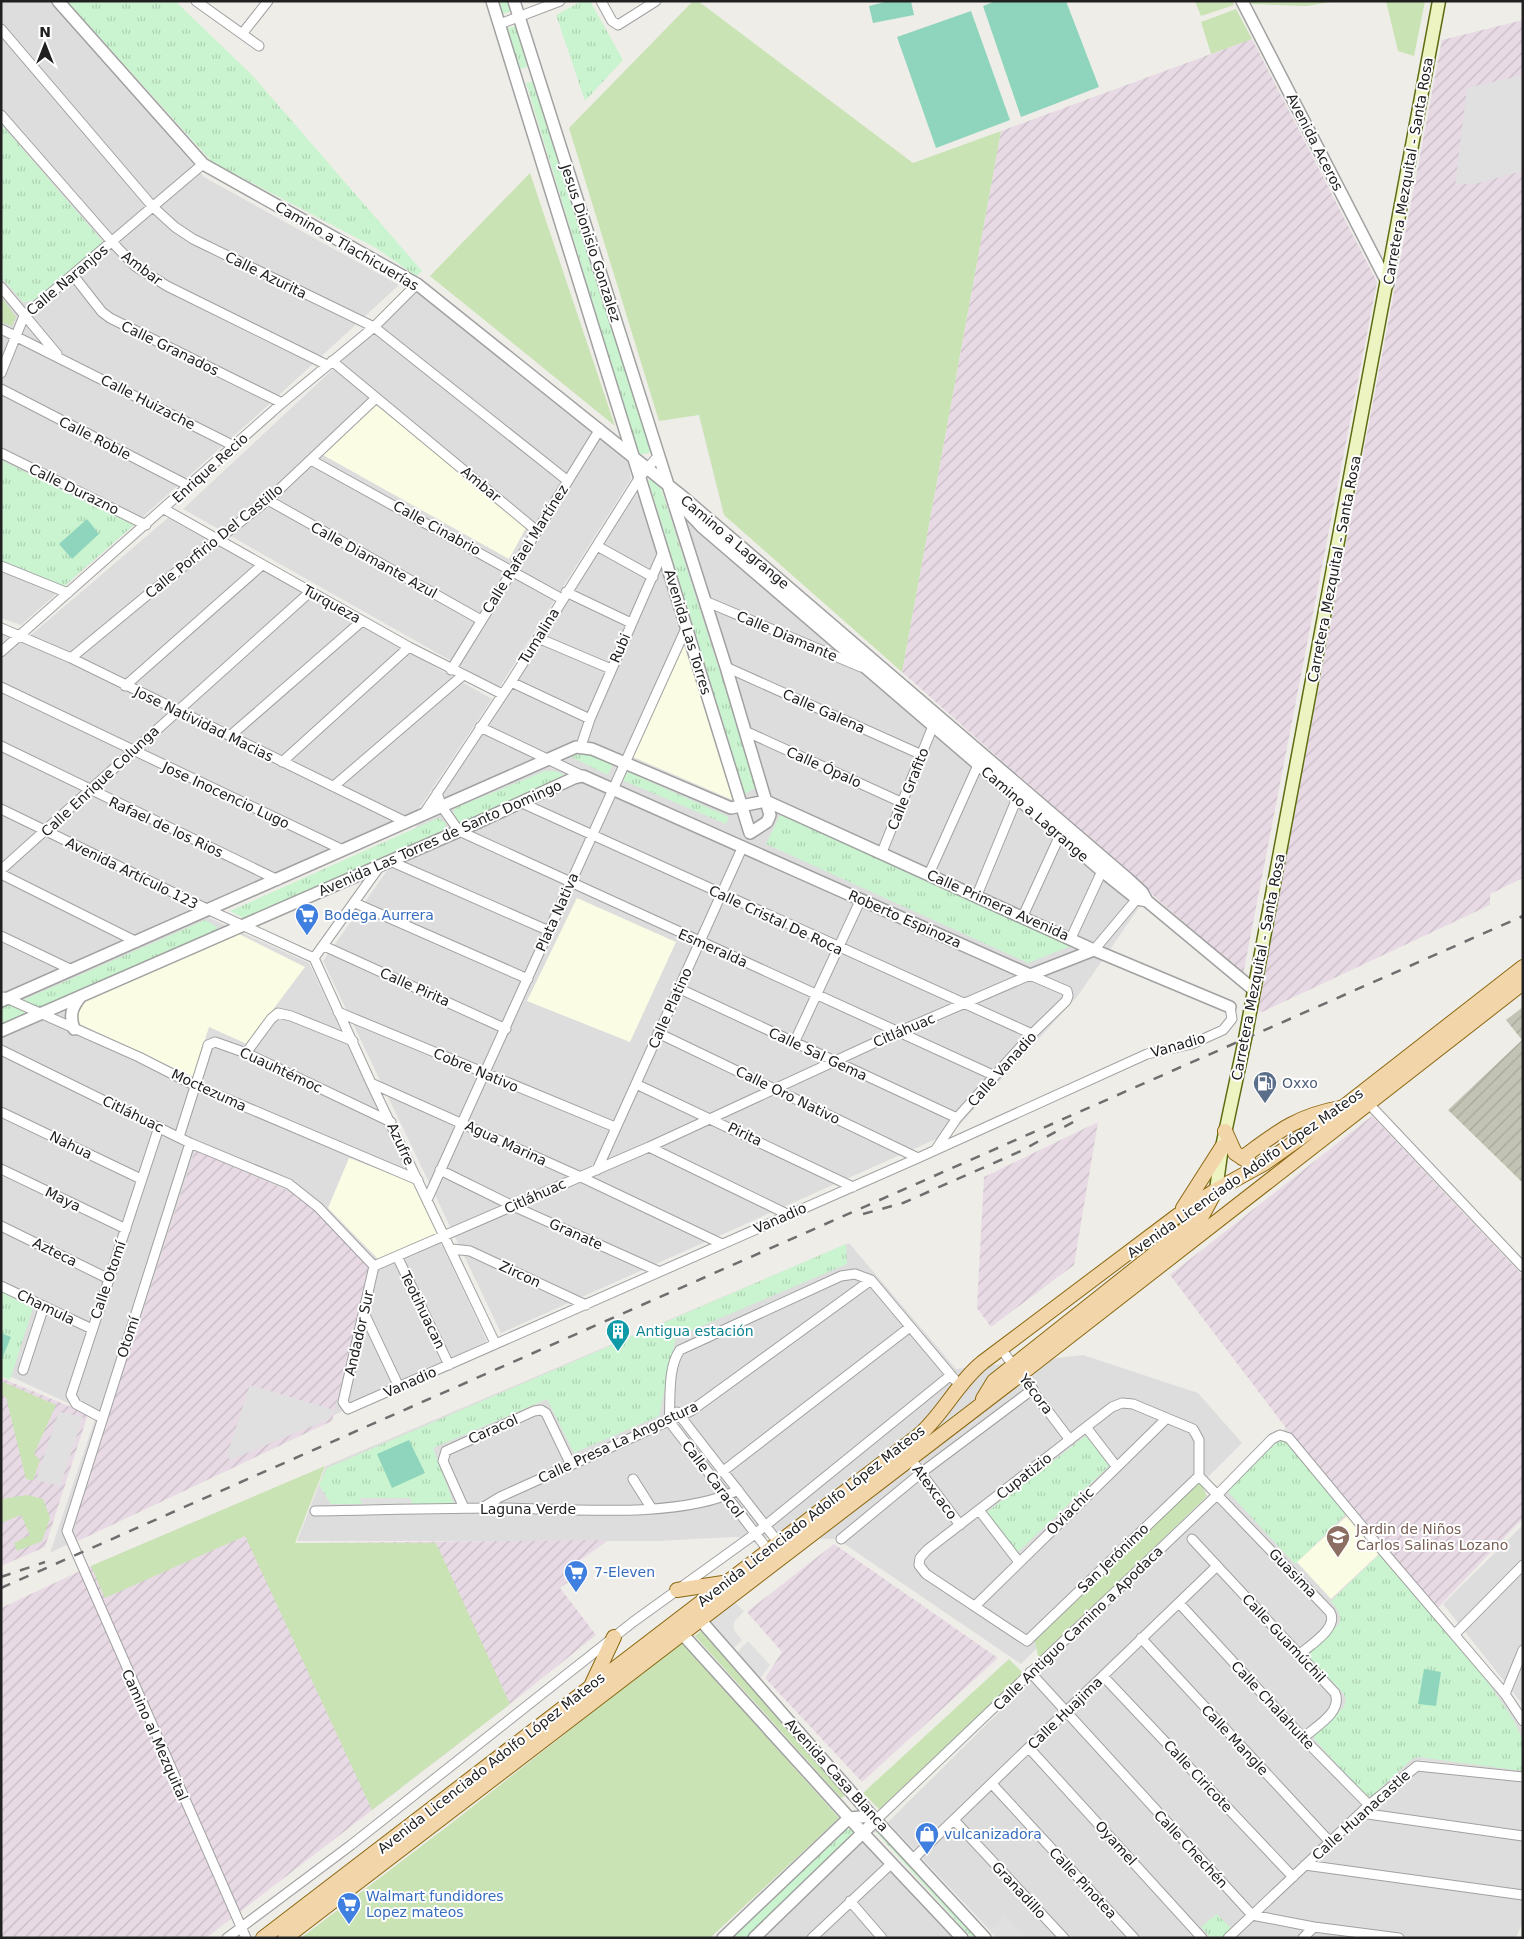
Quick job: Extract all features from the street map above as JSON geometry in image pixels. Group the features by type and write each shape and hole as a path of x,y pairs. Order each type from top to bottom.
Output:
{"main road":[{"name":"Carretera Mezquital - Santa Rosa","path":"1216,1190 1225,1131 1254,990 1388,284 1439,3"},
{"name":"Avenida Licenciado Adolfo López Mateos","path":"695,1614 726,1582 923,1432 955,1380 975,1368 1177,1216 1216,1190 1265,1163 1343,1108 1523,967"},
{"name":"Avenida Licenciado Adolfo López Mateos","path":"285,1938 695,1614 910,1458 981,1404 994,1381 1017,1370 1242,1202 1523,984"},
{"path":"1242,1158 1295,1122 1316,1113 1343,1108"},
{"path":"1225,1131 1231,1147 1242,1158 1256,1163 1265,1163"},
{"path":"1177,1216 1200,1184 1222,1148"},
{"path":"1017,1370 1194,1223 1207,1210 1216,1190 1229,1200 1242,1202"},
{"path":"677,1590 726,1582"},
{"name":"Avenida Licenciado Adolfo López Mateos","path":"263,1938 591,1686 677,1628"},
{"path":"591,1686 614,1637"}],"street":[{"name":"Camino a Tlachicuerías","path":"58,1 203,164 417,284 678,493"},
{"path":"196,1 259,46"},
{"path":"242,34 268,1"},
{"name":"Jesus Dionisio Gonzalez","path":"492,1 634,457"},
{"name":"Jesus Dionisio Gonzalez","path":"514,1 668,485"},
{"path":"500,24 560,1"},
{"path":"601,1 612,20 618,25 656,1"},
{"name":"Avenida Aceros","path":"1242,1 1388,284"},
{"name":"Calle Azurita","path":"1,29 153,207 175,227 193,239 374,327 568,480"},
{"name":"Ambar","path":"1,115 112,242 149,276 329,363 466,471 537,531"},
{"name":"Calle Naranjos","path":"1,373 24,316 203,164"},
{"name":"Calle Granados","path":"73,275 95,304 110,318 282,403"},
{"name":"Enrique Recio","path":"1,652 282,403 374,327 417,284"},
{"name":"Calle Huizache","path":"1,287 62,359"},
{"name":"Calle Huizache","path":"1,329 234,446"},
{"name":"Calle Roble","path":"1,388 189,486"},
{"name":"Calle Porfirio Del Castillo","path":"71,658 268,500 375,399"},
{"name":"Calle Rafael Martínez","path":"451,670 600,430"},
{"name":"Calle Durazno","path":"1,453 146,525"},
{"name":"Tumalina","path":"422,815 510,682 640,477 658,456"},
{"name":"Avenida Las Torres","path":"634,457 750,833"},
{"name":"Calle Cinabrio","path":"311,460 512,570 564,595 631,623"},
{"name":"Avenida Las Torres","path":"668,485 726,667 770,818 750,833 742,846"},
{"name":"Camino a Lagrange","path":"678,493 1021,794 1254,990"},
{"name":"Camino a Lagrange","path":"678,493 686,510 702,526 978,765 1021,794 1060,835 1102,871 1142,897"},
{"name":"Calle Diamante Azul","path":"268,500 481,620"},
{"name":"Turqueza","path":"164,509 451,670 502,694"},
{"path":"596,546 653,577"},
{"name":"Rubi","path":"581,746 611,669 663,552"},
{"path":"125,686 262,565"},
{"path":"1,566 68,594"},
{"name":"Calle Enrique Colunga","path":"1,870 310,592"},
{"name":"Calle Diamante","path":"705,601 870,670"},
{"path":"230,736 362,621"},
{"name":"Plata Nativa","path":"428,1198 461,1122 506,1029 547,930 687,626"},
{"name":"Jose Natividad Macias","path":"1,628 71,658 406,822"},
{"path":"538,638 611,669"},
{"path":"282,762 409,647"},
{"name":"Calle Galena","path":"726,667 922,755"},
{"path":"334,786 462,676"},
{"path":"510,682 590,719"},
{"name":"Jose Inocencio Lugo","path":"1,688 343,850"},
{"name":"Calle Grafito","path":"882,852 933,726"},
{"path":"480,728 742,846"},
{"name":"Calle Ópalo","path":"745,731 902,803"},
{"name":"Rafael de los Rios","path":"1,746 278,880"},
{"path":"581,746 731,808 766,801"},
{"name":"Avenida Las Torres de Santo Domingo","path":"3,998 137,942 581,746"},
{"path":"929,874 978,765"},
{"name":"Avenida Las Torres de Santo Domingo","path":"1,1031 385,864 574,778 583,776"},
{"path":"437,793 442,806 458,831"},
{"path":"977,896 1021,794"},
{"name":"Calle Primera Avenida","path":"766,801 1023,916 1094,950 1230,1007"},
{"name":"Calle Cristal De Roca","path":"522,803 963,1005 1032,1034"},
{"name":"Avenida Artículo 123","path":"1,810 314,958"},
{"name":"Esmeralda","path":"458,831 995,1076"},
{"path":"1023,916 1060,835"},
{"name":"Calle Platino","path":"597,1170 742,846"},
{"name":"Roberto Espinoza","path":"742,846 1066,992"},
{"path":"314,958 385,864 547,930"},
{"path":"1071,938 1102,871"},
{"path":"1,874 137,942"},
{"path":"1094,950 1142,897"},
{"path":"794,1043 815,994 861,899"},
{"path":"355,903 528,979"},
{"path":"1,936 72,970"},
{"name":"Calle Pirita","path":"324,946 506,1029"},
{"name":"Citláhuac","path":"1,1050 190,1143 289,1184 318,1206 374,1266 649,1147 710,1117 898,1032 1094,950"},
{"name":"Azufre","path":"314,958 371,1083 428,1198 495,1343"},
{"name":"Calle Sal Gema","path":"678,988 957,1118"},
{"name":"Calle Vanadio","path":"936,1149 957,1118 1032,1034 1066,1001 1068,996 1066,992"},
{"path":"74,1029 71,1020 72,1011 81,996"},
{"name":"Moctezuma","path":"3,998 139,1056 194,1086 418,1180"},
{"name":"Vanadio","path":"344,1401 346,1408 352,1408 787,1214 853,1187 1147,1054 1161,1049 1192,1044 1223,1030 1232,1019 1230,1007"},
{"name":"Cobre Nativo","path":"338,1012 615,1127"},
{"path":"246,1053 271,1019 278,1014 291,1016 353,1041"},
{"name":"Calle Oro Nativo","path":"658,1033 918,1158"},
{"name":"Cuauhtémoc","path":"194,1086 208,1045 211,1042 224,1044 391,1122"},
{"name":"Agua Marina","path":"371,1083 461,1122 722,1244"},
{"name":"Pirita","path":"636,1084 710,1117 853,1187"},
{"path":"179,1137 194,1086"},
{"path":"1369,1104 1523,1267"},
{"name":"Nahua","path":"1,1112 141,1179"},
{"name":"Calle Otomí","path":"102,1418 76,1404 71,1397 159,1127"},
{"name":"Otomí","path":"67,1531 190,1143"},
{"path":"649,1147 787,1214"},
{"name":"Maya","path":"1,1169 126,1229"},
{"name":"Granate","path":"440,1170 513,1206 658,1271"},
{"name":"Azteca","path":"1,1226 109,1279"},
{"name":"Zircon","path":"452,1249 470,1251 586,1304"},
{"name":"Teotihuacan","path":"397,1256 449,1364"},
{"name":"Andador Sur","path":"344,1401 374,1266"},
{"path":"227,1938 351,1845 614,1637 755,1534 955,1380 871,1280 855,1274 841,1276 687,1345 680,1350 675,1360 669,1421"},
{"name":"Calle Presa La Angostura","path":"482,1508 500,1497 680,1416 706,1401 871,1280"},
{"name":"Chamula","path":"1,1286 92,1329"},
{"path":"22,1370 44,1306"},
{"path":"364,1313 399,1387"},
{"path":"722,1472 910,1327"},
{"name":"Yécora","path":"1001,1348 1070,1440"},
{"path":"841,1539 921,1473 1033,1389"},
{"name":"Cupatizio","path":"1027,1641 922,1572 919,1565 922,1555 1086,1427 1122,1403 1133,1404 1195,1431 1199,1440 1199,1476"},
{"name":"Calle Caracol","path":"670,1405 738,1490 764,1526 773,1546"},
{"name":"Caracol","path":"464,1508 443,1461 446,1451 534,1411 540,1410 546,1413 570,1465"},
{"name":"Oviachic","path":"975,1606 1167,1418"},
{"name":"Calle Caracol","path":"669,1421 755,1534 773,1546"},
{"path":"1086,1427 1116,1466"},
{"name":"Calle Antiguo Camino a Apodaca","path":"754,1938 877,1817 1218,1494 1272,1439 1280,1435 1288,1438 1370,1538 1454,1634"},
{"name":"Atexcaco","path":"910,1458 960,1525"},
{"path":"1199,1476 1218,1494"},
{"name":"San Jerónimo","path":"1027,1641 1199,1476"},
{"path":"633,1479 652,1509"},
{"name":"Laguna Verde","path":"315,1511 464,1508 652,1509 704,1503 727,1496 738,1490"},
{"name":"Guasima","path":"1218,1494 1332,1615 1329,1627 1300,1654"},
{"name":"Atexcaco","path":"979,1510 1019,1562"},
{"name":"Camino al Mezquital","path":"67,1531 239,1928 246,1938"},
{"name":"Calle Guamúchil","path":"1192,1539 1332,1690 1337,1701 1336,1706 1331,1713 1303,1738"},
{"path":"1523,1565 1454,1634 1505,1694 1523,1721"},
{"name":"Calle Huajima","path":"913,1859 1067,1713 1141,1638 1217,1566"},
{"name":"Calle Chalahuite","path":"1178,1604 1303,1738 1369,1805"},
{"name":"Avenida Casa Blanca","path":"695,1614 851,1792 877,1817 985,1938"},
{"name":"Avenida Casa Blanca","path":"677,1628 853,1818"},
{"name":"Calle Mangle","path":"1141,1638 1330,1842"},
{"path":"1505,1694 1523,1650"},
{"name":"Calle Chechén","path":"1030,1672 1252,1915"},
{"name":"Calle Ciricote","path":"1103,1676 1292,1877"},
{"name":"Oyamel","path":"1029,1748 1202,1938"},
{"name":"Calle Huanacastle","path":"1228,1938 1369,1805 1419,1766 1523,1777"},
{"name":"Calle Pinotea","path":"992,1784 1134,1938"},
{"path":"851,1792 853,1818 862,1832"},
{"path":"1361,1813 1523,1836"},
{"path":"724,1938 853,1818 877,1817"},
{"name":"Granadillo","path":"954,1820 1064,1938"},
{"name":"Avenida Casa Blanca","path":"862,1832 962,1938"},
{"path":"812,1938 892,1863"},
{"path":"1305,1865 1523,1895"},
{"path":"850,1902 882,1938"},
{"path":"1252,1915 1314,1927 1399,1938"},
{"path":"1303,1938 1314,1927"}],"shaded area":[{"path":"1,1 52,1 204,177 399,285 255,417 21,625 1,618"},
{"path":"1523,20 1523,878 1490,894 1490,905 1262,1012 1257,1011 1442,40"},
{"path":"1252,39 1377,282 1243,975 902,672 1001,131"},
{"path":"1523,75 1523,171 1471,185 1461,183 1455,186 1467,88"},
{"path":"417,291 628,460 631,479 499,688 183,509"},
{"path":"376,405 527,526 509,559 323,455"},
{"path":"636,494 687,520 1140,906 1077,997 954,1131 501,1333 323,961 386,872"},
{"path":"169,517 492,699 418,810 192,910 309,963 487,1341 50,1553 96,1416 1,1372 1,633 24,641"},
{"path":"684,645 735,801 633,757"},
{"path":"577,898 676,942 630,1042 527,1001"},
{"path":"235,932 305,967 247,1044 209,1027 193,1077 78,1023 79,1001"},
{"path":"1523,1007 1523,1183 1448,1110 1522,1040 1506,1020"},
{"path":"1372,1116 1523,1276 1523,1518 1434,1612 1286,1428 1170,1275"},
{"path":"1098,1122 1074,1265 991,1327 977,1308 984,1177"},
{"path":"195,1150 298,1195 363,1257 369,1268 332,1421 78,1541 75,1535 77,1514"},
{"path":"349,1158 417,1184 438,1234 379,1260 328,1208"},
{"path":"849,1243 956,1369 1083,1355 1198,1393 1242,1443 1021,1664 837,1539 732,1537 658,1541 297,1541 326,1466"},
{"path":"1,1378 88,1414 45,1547 1,1566"},
{"path":"250,1385 334,1410 329,1419 230,1460 227,1455"},
{"path":"59,1412 83,1417 60,1486 36,1480"},
{"path":"1286,1428 1497,1691 1523,1731 1523,1772 1420,1760 1414,1761 1523,1783 1523,1921 1516,1938 997,1938 888,1822"},
{"path":"272,1489 295,1543 609,1540 572,1566 579,1574 560,1588 596,1635 510,1704 206,1938 1,1938 1,1608 91,1566"},
{"path":"360,1498 410,1498 414,1509 364,1510"},
{"name":"Jardin de Niños Carlos Salinas Lozano","path":"1348,1515 1379,1554 1331,1599 1297,1562"},
{"path":"1523,1525 1523,1705 1443,1604"},
{"path":"834,1544 998,1658 862,1782 765,1678 782,1652 747,1612"},
{"path":"731,1599 744,1611 734,1622 734,1630 742,1640 731,1651 706,1620"},
{"path":"748,1641 770,1665 759,1680 735,1654"},
{"path":"865,1838 957,1938 761,1938"},
{"path":"1005,1916 1024,1936 1023,1938 997,1938 990,1931"}],"green space":[{"path":"67,1 175,1 252,75 422,271 416,276 376,248 212,162"},
{"path":"498,1 509,1 512,11 502,14"},
{"path":"582,1 590,1 623,60 585,101 556,15"},
{"path":"693,1 698,1 913,163 1001,131 902,672 724,515 699,415 659,421 569,128"},
{"path":"889,1 911,1 914,15 873,23 869,6"},
{"path":"996,1 1066,1 1099,87 1021,117 983,6"},
{"path":"1195,1 1232,1 1234,5 1201,16"},
{"path":"1250,1 1337,1 1307,6 1252,4"},
{"path":"1386,1 1425,1 1414,56 1398,51"},
{"path":"1236,9 1252,39 1211,54 1201,22"},
{"path":"971,11 1010,120 936,148 897,37"},
{"path":"517,26 529,66 520,69 507,28"},
{"path":"536,81 653,452 639,455 526,83"},
{"path":"1,124 104,243 54,288 33,300 23,302 1,277"},
{"path":"530,173 615,426 430,276"},
{"path":"1,297 16,317 12,326 1,322"},
{"path":"1,460 134,525 64,586 1,560"},
{"path":"658,479 757,787 745,794 648,480"},
{"path":"87,519 99,534 72,559 59,544"},
{"path":"585,752 613,764 608,775 571,757"},
{"path":"545,771 555,771 567,776 463,824 456,821 453,815 455,808"},
{"path":"628,772 729,817 726,824 622,780"},
{"path":"781,813 1071,946 1028,963 766,844"},
{"path":"438,818 446,823 444,832 247,920 230,911"},
{"path":"205,920 217,927 218,930 42,1010 23,1000"},
{"path":"7,1002 31,1012 1,1025 1,1005"},
{"path":"846,1244 847,1264 676,1337 659,1416 574,1453 547,1399 433,1448 454,1504 331,1504 319,1485 327,1468"},
{"path":"1,1292 33,1308 10,1380 1,1376"},
{"path":"1,1333 11,1337 1,1361"},
{"path":"1,1381 56,1405 34,1454 40,1460 33,1481 26,1479 6,1397 1,1395"},
{"path":"1088,1434 1111,1464 1018,1552 987,1512"},
{"path":"409,1440 425,1473 392,1488 377,1454"},
{"path":"1278,1440 1288,1442 1347,1513 1295,1564 1229,1493 1229,1486"},
{"path":"325,1466 295,1543 436,1543 510,1704 372,1810 245,1536 105,1598 91,1566"},
{"path":"1197,1482 1200,1482 1207,1496 1039,1660 1034,1638"},
{"path":"27,1495 43,1499 50,1518 42,1541 17,1551 14,1543 30,1535 21,1515 1,1523 1,1499"},
{"path":"1382,1552 1489,1684 1513,1719 1523,1740 1523,1771 1418,1757 1412,1759 1372,1796 1366,1796 1314,1739 1315,1734 1344,1707 1346,1701 1344,1694 1309,1657 1310,1651 1339,1624 1340,1614 1331,1601"},
{"path":"701,1631 849,1793 841,1798 695,1636"},
{"path":"682,1642 839,1818 710,1938 301,1938 453,1822"},
{"path":"1009,1659 1023,1673 880,1810 863,1793"},
{"path":"1424,1669 1441,1672 1436,1706 1418,1704"},
{"path":"844,1827 854,1831 851,1836 746,1938 724,1938"},
{"path":"878,1828 979,1938 972,1938 875,1831"},
{"path":"1217,1914 1231,1928 1221,1938 1211,1938 1201,1927"}],"railway":[{"path":"1,1588 1523,916"},
{"path":"863,1214 903,1203 1021,1151 1075,1121"},
{"path":"1,1577 45,1562"}],"place":[{"name":"Bodega Aurrera","path":"307,936"},
{"name":"Oxxo","path":"1265,1104"},
{"name":"Antigua estación","path":"618,1352"},
{"name":"Jardin de Niños Carlos Salinas Lozano","path":"1338,1558"},
{"name":"7-Eleven","path":"576,1593"},
{"name":"vulcanizadora","path":"927,1855"},
{"name":"Walmart fundidores Lopez mateos","path":"349,1925"}]}
